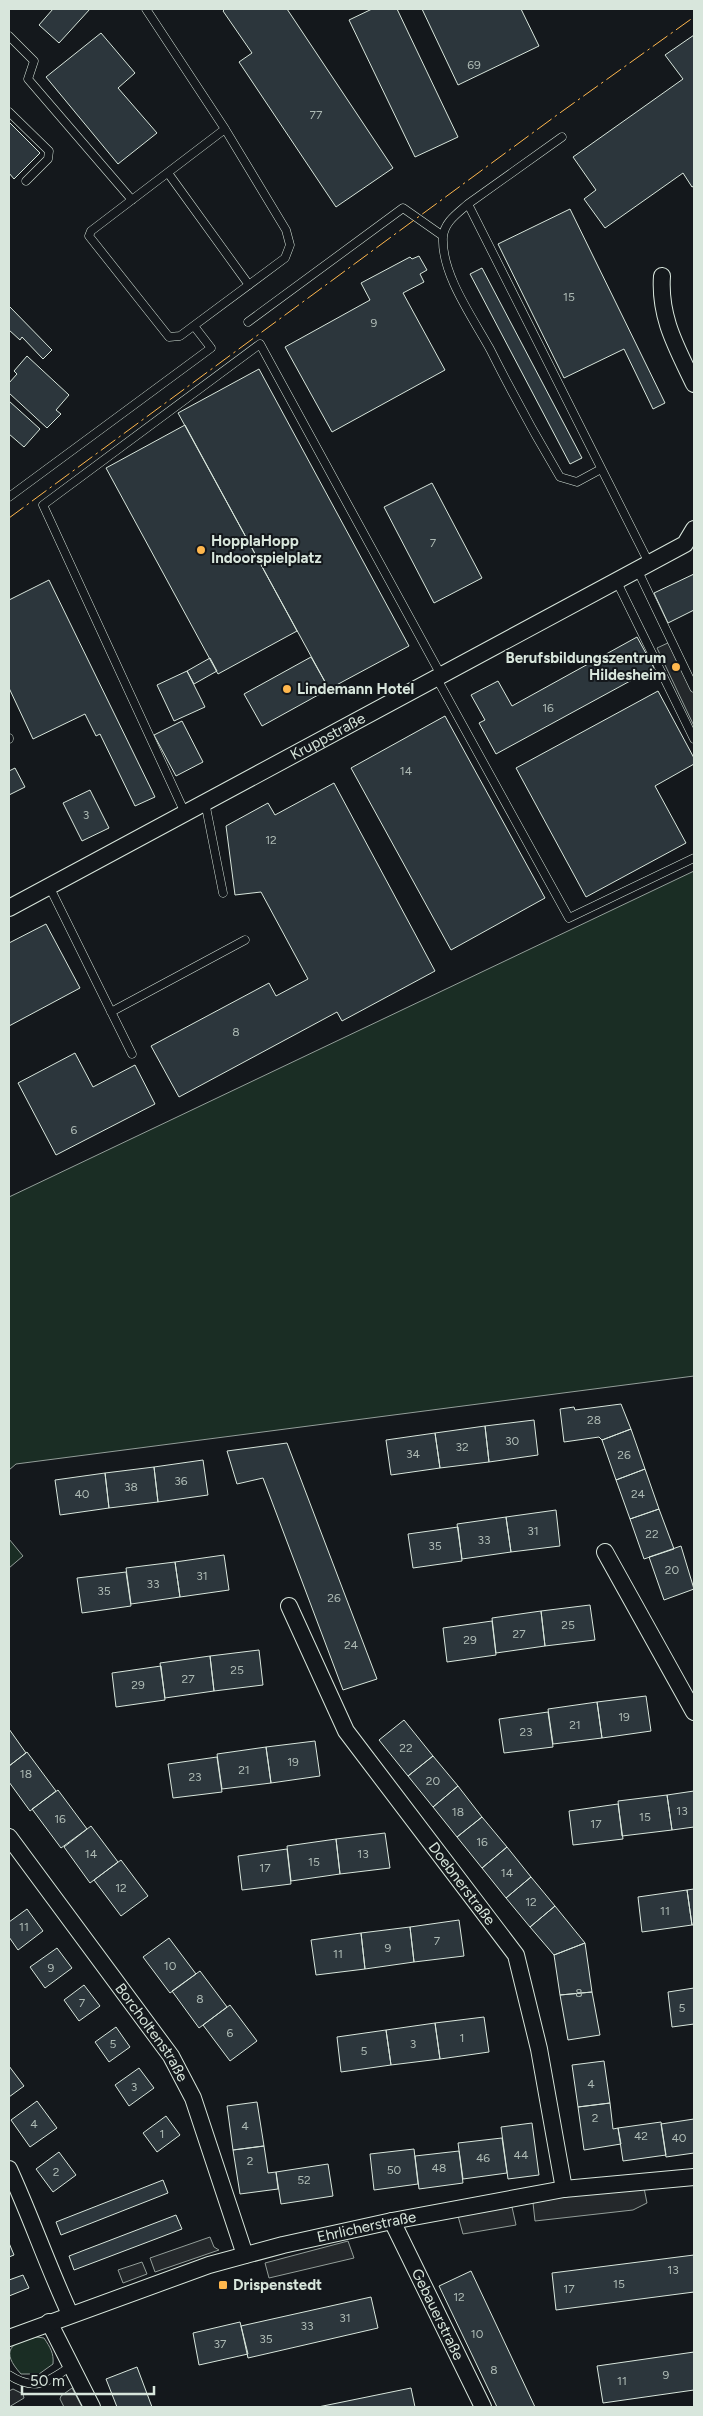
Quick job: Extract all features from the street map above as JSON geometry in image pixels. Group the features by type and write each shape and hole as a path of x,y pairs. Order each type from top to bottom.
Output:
{"street":[{"path":"662,276 660,297 666,325 694,384"},
{"name":"Kruppstraße","path":"9,908 685,544 694,529"},
{"path":"605,1552 694,1712"},
{"name":"Doebnerstraße","path":"289,1606 346,1731 516,1956 539,2049 564,2189"},
{"name":"Borcholtenstraße","path":"9,1836 171,2056 193,2098 245,2256"},
{"path":"9,2169 31,2217 57,2287 70,2314"},
{"name":"Ehrlicherstraße","path":"9,2338 70,2314 209,2265 392,2221 564,2189 694,2176"},
{"name":"Gebauerstraße","path":"392,2221 483,2407"},
{"path":"49,2322 92,2407"}],"lane":[{"path":"146,9 225,129 286,230 290,245 285,258 180,336 169,337 89,236 91,230 225,129"},
{"path":"9,36 34,61 28,79 132,200"},
{"path":"9,112 49,150 48,160 26,181"},
{"path":"562,137 468,204 449,221 443,236 445,254 453,281 519,407 560,477 577,482 601,469"},
{"path":"168,173 249,285"},
{"path":"468,204 601,469 694,688"},
{"path":"248,322 404,208 443,236"},
{"path":"9,497 211,348 194,326"},
{"path":"185,813 44,505 260,344 569,918 694,858"},
{"path":"616,580 694,739"},
{"path":"205,802 223,892"},
{"path":"49,886 132,1054"},
{"path":"111,1012 245,940"},
{"path":"9,2375 19,2382 33,2385 47,2382 71,2366"}],"green space":[{"path":"694,871 694,1376 16,1464 9,1470 9,1197"},
{"path":"9,1539 23,1556 9,1568"},
{"path":"37,2337 44,2338 48,2344 52,2353 53,2364 39,2374 21,2374 11,2359 11,2349 20,2342"}],"shaded area":[{"path":"670,642 694,694 694,726 657,648"},
{"path":"644,2188 647,2203 633,2210 535,2221 533,2203 565,2195"},
{"path":"512,2207 516,2225 463,2234 458,2216"},
{"path":"210,2237 214,2247 219,2250 155,2272 150,2258"},
{"path":"348,2241 354,2258 269,2278 265,2263"},
{"path":"142,2262 147,2274 123,2283 118,2270"},
{"path":"72,2388 82,2407 64,2407 60,2399 61,2396"},
{"path":"13,2389 23,2394 24,2398 9,2407 9,2391"}],"building":[{"path":"53,9 90,9 59,43 39,25"},
{"path":"225,9 287,9 393,168 336,207 239,62 252,53 223,11"},
{"path":"372,9 397,9 458,137 415,157 349,20"},
{"path":"422,9 521,9 539,46 458,85"},
{"path":"101,33 135,73 118,88 157,133 118,164 46,77"},
{"path":"694,35 694,186 692,187 683,173 605,228 584,199 596,190 573,157 683,79 665,55"},
{"path":"9,122 40,153 14,179 9,173"},
{"path":"570,209 665,403 653,409 624,349 564,378 498,244"},
{"path":"419,256 427,270 420,274 424,282 403,293 445,370 332,432 285,347 370,300 361,283 410,257 412,259"},
{"path":"482,268 582,458 570,464 470,274"},
{"path":"9,306 52,350 43,359 22,337 20,340 9,330"},
{"path":"27,356 69,395 56,410 61,414 47,428 9,393 9,383 17,374 14,371"},
{"path":"259,369 409,646 329,689 178,413"},
{"path":"9,401 40,429 24,447 9,434"},
{"name":"HopplaHopp Indoorspielplatz","path":"185,425 297,631 218,674 106,468"},
{"path":"432,483 482,578 434,603 384,507"},
{"path":"694,574 694,610 668,623 654,593"},
{"path":"49,580 155,797 135,806 100,734 96,736 85,714 33,739 9,688 9,600"},
{"path":"637,637 654,668 496,754 479,723 485,720 471,695 498,681 512,706"},
{"path":"311,657 329,689 262,726 244,694"},
{"path":"210,658 217,671 194,684 187,671"},
{"path":"187,671 205,707 174,721 157,685"},
{"path":"658,691 694,758 694,764 655,786 686,843 586,897 516,768"},
{"path":"445,716 545,898 451,950 351,768"},
{"path":"182,721 203,762 176,776 154,735"},
{"path":"15,768 25,787 9,795 9,771"},
{"path":"334,783 435,971 342,1021 337,1012 179,1097 151,1046 269,983 276,996 308,979 261,892 235,895 226,826 268,803 275,815"},
{"path":"90,790 109,828 82,841 63,803"},
{"path":"46,924 80,988 9,1026 9,943"},
{"path":"75,1053 93,1087 135,1065 155,1104 56,1155 18,1083"},
{"path":"621,1404 631,1429 602,1440 599,1437 564,1442 560,1409 574,1407 575,1410"},
{"path":"534,1420 538,1455 489,1462 485,1426"},
{"path":"485,1426 489,1462 440,1468 435,1433"},
{"path":"631,1429 645,1469 616,1480 602,1440"},
{"path":"435,1433 440,1468 391,1475 386,1440"},
{"path":"287,1443 377,1679 343,1690 263,1478 237,1484 227,1451"},
{"path":"203,1460 208,1495 158,1502 154,1467"},
{"path":"154,1467 158,1502 109,1508 105,1473"},
{"path":"645,1469 659,1509 630,1519 616,1480"},
{"path":"105,1473 109,1508 60,1515 55,1480"},
{"path":"659,1509 674,1549 644,1559 630,1519"},
{"path":"556,1510 560,1546 511,1552 506,1517"},
{"path":"506,1517 511,1552 462,1559 457,1524"},
{"path":"458,1527 462,1561 413,1568 408,1534"},
{"path":"681,1546 694,1589 664,1600 649,1557"},
{"path":"224,1555 229,1590 180,1597 175,1562"},
{"path":"175,1562 180,1597 131,1604 126,1568"},
{"path":"126,1572 131,1606 82,1613 77,1578"},
{"path":"590,1605 595,1640 545,1646 541,1611"},
{"path":"541,1611 545,1646 496,1653 492,1618"},
{"path":"492,1621 496,1655 447,1662 443,1628"},
{"path":"259,1650 263,1685 214,1691 210,1656"},
{"path":"210,1656 214,1691 165,1698 160,1663"},
{"path":"161,1666 165,1700 116,1707 112,1673"},
{"path":"646,1696 651,1731 602,1738 597,1702"},
{"path":"597,1702 602,1738 553,1744 548,1709"},
{"path":"548,1712 553,1747 504,1753 499,1719"},
{"path":"404,1720 433,1756 408,1776 379,1740"},
{"path":"9,1729 26,1753 9,1766"},
{"path":"315,1741 320,1776 271,1783 266,1747"},
{"path":"266,1747 271,1783 222,1789 217,1754"},
{"path":"27,1752 56,1791 30,1811 9,1782 9,1766"},
{"path":"433,1756 458,1786 433,1807 408,1776"},
{"path":"217,1757 222,1792 173,1798 168,1764"},
{"path":"458,1786 482,1817 457,1837 433,1807"},
{"path":"58,1790 87,1829 61,1848 32,1809"},
{"path":"694,1791 694,1827 672,1830 667,1795"},
{"path":"667,1795 672,1830 622,1836 618,1801"},
{"path":"618,1804 623,1839 573,1845 569,1811"},
{"path":"482,1817 507,1847 482,1868 457,1837"},
{"path":"91,1826 118,1862 90,1883 64,1847"},
{"path":"385,1833 390,1868 340,1874 336,1839"},
{"path":"336,1839 340,1874 291,1881 287,1846"},
{"path":"507,1847 531,1877 506,1898 482,1868"},
{"path":"287,1849 291,1884 242,1890 238,1856"},
{"path":"121,1860 148,1896 121,1916 94,1880"},
{"path":"531,1877 555,1906 530,1927 506,1898"},
{"path":"694,1889 694,1925 692,1925 687,1890"},
{"path":"687,1890 692,1925 642,1932 638,1897"},
{"path":"555,1906 585,1943 554,1955 530,1927"},
{"path":"27,1909 43,1931 18,1950 9,1937 9,1922"},
{"path":"459,1920 464,1956 414,1962 410,1927"},
{"path":"410,1927 414,1962 365,1969 361,1933"},
{"path":"361,1933 365,1969 316,1975 311,1940"},
{"path":"169,1938 196,1974 170,1993 143,1957"},
{"path":"585,1943 592,1992 560,1995 554,1955"},
{"path":"57,1948 72,1968 45,1988 30,1967"},
{"path":"200,1971 227,2007 199,2028 172,1991"},
{"path":"84,1985 100,2006 79,2021 64,2000"},
{"path":"694,1988 694,2024 672,2027 668,1992"},
{"path":"592,1992 600,2035 568,2040 560,1995"},
{"path":"230,2005 257,2041 230,2061 203,2025"},
{"path":"484,2017 489,2052 440,2059 435,2023"},
{"path":"435,2023 440,2059 391,2065 386,2030"},
{"path":"116,2027 130,2047 109,2062 95,2042"},
{"path":"386,2030 391,2065 341,2072 337,2037"},
{"path":"604,2061 610,2103 578,2107 572,2065"},
{"path":"9,2066 24,2086 9,2097"},
{"path":"139,2068 154,2088 129,2106 115,2085"},
{"path":"37,2101 57,2128 30,2147 11,2120"},
{"path":"257,2102 264,2146 233,2150 227,2106"},
{"path":"610,2103 613,2129 618,2128 621,2144 584,2150 578,2107"},
{"path":"166,2116 180,2135 157,2152 143,2133"},
{"path":"694,2119 694,2153 666,2157 661,2124"},
{"path":"661,2122 666,2155 623,2161 618,2128"},
{"path":"532,2123 539,2175 508,2179 501,2127"},
{"path":"502,2138 507,2173 463,2179 458,2143"},
{"path":"264,2146 268,2173 276,2172 278,2189 240,2194 233,2150"},
{"path":"414,2149 418,2184 374,2190 370,2154"},
{"path":"459,2151 463,2183 419,2189 415,2156"},
{"path":"59,2152 76,2175 53,2192 36,2169"},
{"path":"328,2164 333,2196 281,2204 276,2172"},
{"path":"163,2180 168,2193 61,2235 56,2222"},
{"path":"176,2215 182,2229 74,2270 69,2256"},
{"path":"9,2243 14,2255 9,2257"},
{"path":"694,2255 694,2292 556,2310 552,2273"},
{"path":"471,2271 535,2407 497,2407 439,2286"},
{"path":"23,2275 29,2288 9,2296 9,2280"},
{"path":"371,2297 378,2328 248,2358 241,2326"},
{"path":"240,2322 248,2354 199,2365 193,2333"},
{"path":"694,2352 694,2390 603,2403 597,2366"},
{"path":"137,2367 152,2407 117,2407 106,2379"},
{"path":"411,2388 415,2407 318,2407"}],"power":[{"path":"9,518 557,115 694,17"}],"place":[{"name":"HopplaHopp Indoorspielplatz","path":"201,550"},
{"name":"Berufsbildungszentrum Hildesheim","path":"676,667"},
{"name":"Lindemann Hotel","path":"287,689"},
{"name":"Drispenstedt","path":"223,2285"}]}
